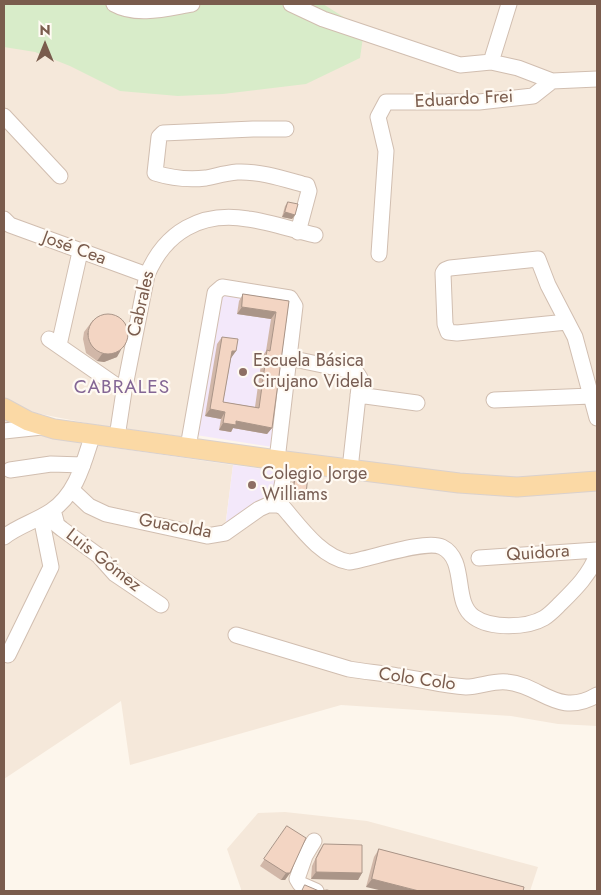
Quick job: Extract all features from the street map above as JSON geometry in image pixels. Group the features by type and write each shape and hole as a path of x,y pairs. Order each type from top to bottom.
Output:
{"main road":[{"path":"4,408 44,427 459,483 517,487 597,481"}],"street":[{"path":"114,4 121,8 150,11 192,4"},
{"path":"291,4 323,19 460,65 491,62 518,68 552,81 597,79"},
{"path":"491,62 509,4"},
{"name":"Eduardo Frei","path":"379,254 386,150 378,117 386,102 479,102 533,96 552,81"},
{"path":"4,116 60,176"},
{"path":"286,129 163,133 159,138 155,173 174,178 191,179 236,172 253,172 307,186 309,191 298,232"},
{"name":"Cabrales","path":"117,437 147,275 161,248 175,234 204,221 232,217 249,219 315,236"},
{"name":"José Cea","path":"4,219 10,225 147,275"},
{"path":"80,252 54,342 124,391"},
{"path":"567,322 456,333 448,332 446,329 443,277 445,270 538,258 548,286 575,337 594,395 597,418"},
{"path":"188,447 215,293 222,287 290,298 295,306 289,358 278,504 330,555 338,560 349,562 426,545 441,546 453,558 467,610 477,619 492,625 514,626 546,618 593,571 597,555"},
{"path":"289,358 356,372 360,378 350,469"},
{"path":"358,395 417,403"},
{"path":"494,400 594,395"},
{"path":"4,431 44,427"},
{"path":"4,538 17,529 47,514 72,490 83,465 93,434"},
{"path":"10,470 51,464 83,465"},
{"name":"Guacolda","path":"72,490 89,506 106,514 207,536 226,534 258,509 278,504"},
{"path":"4,653 8,655 51,567 47,514"},
{"name":"Luis Gómez","path":"47,514 57,525 99,556 115,574 161,605"},
{"name":"Quidora","path":"478,558 597,550"},
{"name":"Colo Colo","path":"236,635 368,673 397,675 465,687 509,682 552,700 566,703 581,702 597,695"},
{"path":"314,841 305,856 297,879 300,884 316,891"}],"shaded area":[{"path":"314,4 597,4 597,726 558,724 511,716 341,705 130,765 121,701 4,779 4,417 20,429 81,443 233,465 225,528 265,508 281,509 282,449 299,307 186,437 91,424 15,409 4,403 4,43"},
{"name":"Escuela Básica Cirujano Videla","path":"225,293 287,309 272,447 196,435 220,296"},
{"name":"Colegio Jorge Williams","path":"233,465 276,471 272,499 225,529"},
{"path":"285,812 367,821 538,867 530,891 241,891 227,849 258,813"}],"green space":[{"path":"4,4 323,4 364,30 360,58 306,84 223,94 178,96 120,91 70,66 35,52 4,47"}],"building":[{"path":"288,202 298,204 295,215 285,212"},
{"path":"243,294 289,301 272,428 236,421 236,425 223,423 225,412 210,409 222,337 238,339 236,351 232,351 223,402 259,408 267,350 270,351 276,312 242,307"},
{"path":"112,314 119,317 125,323 128,334 127,342 119,351 112,354 104,354 97,351 89,342 88,330 91,323 100,315"},
{"path":"296,474 308,475 306,494 293,493"},
{"path":"287,826 306,838 290,873 286,873 264,859"},
{"path":"324,844 362,845 362,873 316,872 316,859"},
{"path":"379,849 524,887 523,891 419,891 372,879"},
{"path":"305,885 319,891 302,891"}],"place":[{"name":"Escuela Básica Cirujano Videla","path":"243,372"},
{"name":"Colegio Jorge Williams","path":"252,485"}],"district":[{"name":"CABRALES","path":"122,388"}]}
